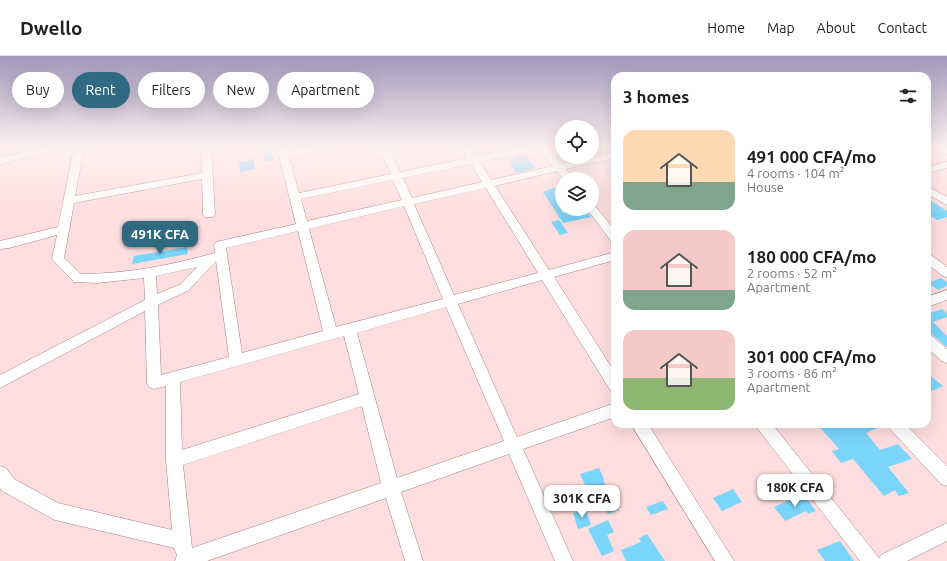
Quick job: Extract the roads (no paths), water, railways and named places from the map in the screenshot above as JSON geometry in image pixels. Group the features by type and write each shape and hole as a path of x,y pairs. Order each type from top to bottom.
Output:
{"street":[{"path":"75,172 58,259 78,279 103,279 150,274 216,258"},
{"path":"208,172 209,214"},
{"path":"288,172 331,334"},
{"path":"395,172 564,561"},
{"path":"295,198 418,172"},
{"path":"480,172 611,380"},
{"path":"236,360 216,258 220,245 540,172"},
{"path":"69,201 208,175"},
{"path":"931,192 947,202"},
{"path":"598,216 611,233"},
{"path":"0,245 9,244 64,229"},
{"path":"150,274 154,383 611,257"},
{"path":"0,382 151,302 185,287 216,258"},
{"path":"931,261 947,274"},
{"path":"931,301 947,295"},
{"path":"349,329 366,398 414,561"},
{"path":"931,343 947,357"},
{"path":"173,377 174,460 184,560 611,411"},
{"path":"174,460 366,398"},
{"path":"642,428 725,561"},
{"path":"766,428 871,561"},
{"path":"898,428 947,478"},
{"path":"0,474 8,485 55,511 182,541"},
{"path":"887,561 947,532"}]}
